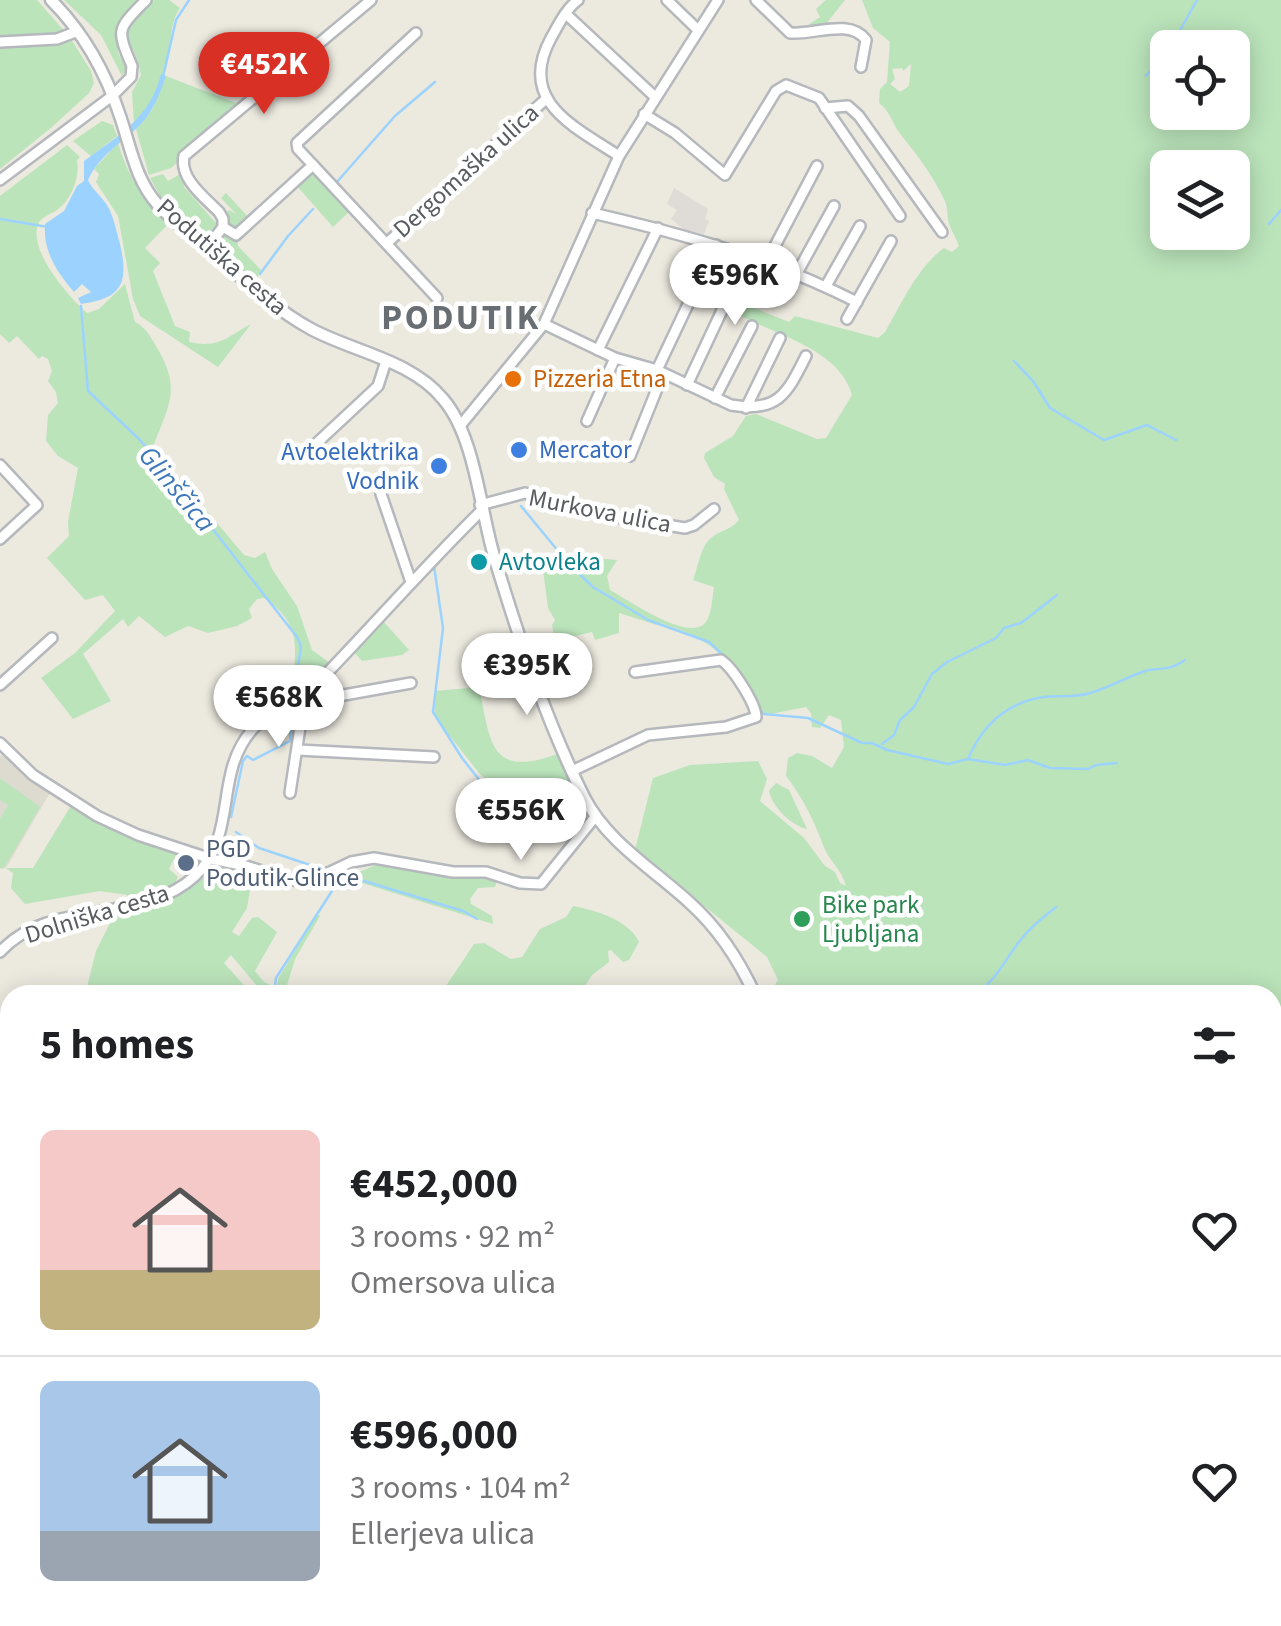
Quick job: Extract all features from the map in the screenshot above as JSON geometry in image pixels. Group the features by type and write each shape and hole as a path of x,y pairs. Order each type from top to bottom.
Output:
{"street":[{"name":"Podutiška cesta","path":"51,0 78,32 112,96 146,190 171,218 284,312 430,385 450,408 460,426 535,687 595,817 714,928 736,957 750,985"},
{"path":"0,180 112,96 132,72 121,44 123,26 146,0"},
{"path":"207,248 224,219 186,174 182,166 184,156 371,0"},
{"path":"558,0 572,6 654,96"},
{"path":"667,0 698,30"},
{"path":"460,426 544,324 619,156 718,0"},
{"path":"756,0 790,33 848,28 860,32 866,40 861,66"},
{"path":"572,6 550,42 539,71 546,99 563,118 619,156"},
{"path":"0,42 57,39 78,32"},
{"path":"222,227 236,234 313,164 297,144 416,33"},
{"path":"644,114 675,133 726,175 781,86 812,94 826,108 900,216"},
{"name":"Dergomaška ulica","path":"387,243 546,99"},
{"path":"826,108 848,106 859,116 942,232"},
{"name":"Dergomaška ulica","path":"313,164 437,298"},
{"path":"767,260 817,166"},
{"path":"797,272 834,206"},
{"path":"592,214 658,228 767,260 857,302"},
{"path":"826,286 860,226"},
{"path":"598,350 658,228"},
{"path":"847,320 891,241"},
{"path":"630,456 660,372 716,245"},
{"path":"687,385 748,255"},
{"path":"544,324 615,358 746,408 765,406 782,396 791,387 806,356"},
{"path":"715,398 752,326"},
{"path":"746,408 780,338"},
{"path":"587,421 615,358"},
{"path":"304,454 378,386 386,361"},
{"path":"0,465 36,505 0,539"},
{"name":"Murkova ulica","path":"481,507 525,492 603,515 685,528 714,509"},
{"path":"380,494 411,582"},
{"name":"Dolniška cesta","path":"0,952 17,938 55,922 143,905 181,888 211,859 219,844 228,782 245,741 257,725 298,704 481,507"},
{"path":"0,685 52,638"},
{"path":"572,770 648,735 726,728 756,718 756,708 732,669 721,660 635,672"},
{"path":"290,793 298,750 298,704 412,683"},
{"path":"2,748 49,787 97,816 158,843 291,880 311,881 374,858 443,871 486,872 520,883 541,884 595,817"},
{"path":"298,750 434,757"},
{"path":"219,844 228,862"}],"shaded area":[{"path":"674,188 708,209 704,234 685,230 671,219 677,210 667,204"},
{"path":"0,755 51,791 6,868 0,869"}],"green space":[{"path":"0,0 37,0 66,33 59,42 71,39 94,83 89,93 52,127 0,169"},
{"path":"64,0 142,0 116,32 118,53 126,68 122,76 101,35"},
{"path":"154,0 169,0 180,8 158,90 134,124 132,92 141,75 127,37 131,24"},
{"path":"365,0 171,168 149,175 136,129 152,110 166,76 236,103"},
{"path":"826,0 845,0 822,29 799,31 820,17 816,9"},
{"path":"862,0 1281,0 1281,985 775,985 778,980 767,957 635,850 653,778 690,765 758,761 767,779 760,801 804,838 846,886 786,776 788,758 797,753 812,756 832,768 844,747 841,720 829,715 820,728 812,727 811,713 806,707 766,715 723,656 698,639 661,623 619,613 619,633 595,640 592,632 555,641 555,620 548,608 542,562 565,556 585,573 594,558 617,560 607,576 610,590 670,623 694,628 706,622 714,587 693,580 710,539 739,520 725,484 714,477 705,453 733,436 746,416 756,414 817,439 826,438 852,395 835,366 821,355 739,315 744,304 789,322 795,316 878,338 925,266 944,248 952,252 959,246 936,183 879,103 880,89 887,82 890,42 873,28","holes":["911,64 909,86 900,92 890,84 895,79 892,69 903,71"]},
{"path":"102,121 113,125 117,136 91,156 73,141"},
{"path":"118,143 138,187 169,223 145,248 160,263 153,271 175,326 190,332 189,342 209,344 251,324 218,367 140,316 133,299 118,216 96,182 99,174 94,169"},
{"path":"67,145 80,157 76,180 62,205 38,224 36,235 44,260 87,313 99,309 125,284 135,322 150,336 169,374 170,396 153,447 244,555 255,558 265,552 297,606 312,650 330,663 318,673 314,670 305,674 295,702 291,699 295,657 292,632 278,609 264,598 257,599 249,609 252,618 208,633 188,626 165,637 139,616 128,627 123,619 83,654 111,701 73,719 41,678 75,653 115,611 103,595 85,600 47,558 69,536 78,468 58,456 46,441 48,415 58,403 48,381 52,371 48,359 39,359 17,336 9,343 0,334 0,196"},
{"path":"182,173 184,187 215,222 219,218 220,225 211,235 164,203 150,178 163,174 168,181"},
{"path":"307,173 319,173 352,209 333,227 296,185"},
{"path":"226,193 250,219 235,232 226,226 224,214 229,210 236,214 221,198"},
{"path":"225,234 238,240 238,246 261,270 255,281 224,255"},
{"path":"383,621 409,650 402,655 362,661 354,652"},
{"path":"479,687 491,740 498,751 507,759 520,762 560,753 579,797 575,800 577,805 526,815 479,773 435,715 435,691"},
{"path":"0,778 40,807 4,868 0,868 0,819 8,805 0,800"},
{"path":"776,783 789,790 807,829 778,809 769,791"},
{"path":"72,804 178,851 169,869 180,885 128,904 127,895 100,891 25,904 11,888 13,873 6,868 33,868"},
{"path":"387,862 497,880 495,887 478,888 470,899 471,904 492,916 493,924 346,878 349,873"},
{"path":"211,865 253,872 247,908 232,932 239,936 252,918 258,917 277,932 255,971 271,985 256,985 231,955 224,963 244,985 88,985 96,951 114,915 151,904"},
{"path":"573,906 601,913 628,928 639,942 629,960 623,962 608,951 609,962 586,985 447,985 474,944 484,943 511,959 522,957 540,929 566,917"},
{"path":"317,914 320,916 295,959 287,985 277,985"}],"water":[{"path":"161,74 166,76 147,116 104,157 88,180 111,214 123,269 114,293 81,304 78,298 91,292 82,284 74,292 62,277 49,253 45,224 64,211 77,186 84,181 84,161 141,114"}],"waterway":[{"name":"Glinščica","path":"163,77 176,20 189,0"},
{"path":"1180,30 1197,0"},
{"path":"1146,76 1150,71"},
{"path":"336,183 395,116 435,82"},
{"path":"260,274 313,209"},
{"path":"1269,224 1281,210"},
{"path":"0,219 48,227"},
{"name":"Glinščica","path":"81,306 88,391 166,469 297,637 301,646 293,702"},
{"path":"1014,361 1050,408 1104,440 1147,425 1176,440"},
{"path":"521,506 593,587 648,620 709,642 729,661"},
{"path":"434,566 443,628 433,712 462,758 506,814 534,819 580,810"},
{"path":"882,744 894,735 932,674 947,662 996,638 1004,628 1021,623 1057,595"},
{"path":"968,759 988,726 1018,705 1043,697 1084,695 1185,660"},
{"name":"Glinščica","path":"231,817 243,761 247,756 253,760 290,741 292,710"},
{"path":"760,710 764,714 808,718 862,743 948,764 968,759 1005,765 1028,760 1050,768 1088,769 1117,763"},
{"name":"Glinščica","path":"236,832 259,848 325,870"},
{"name":"Glinščica","path":"275,985 341,877 338,873"},
{"path":"341,874 463,911 477,919"},
{"path":"987,985 1025,935 1056,907"}],"place":[{"name":"Pizzeria Etna","path":"513,379"},
{"name":"Mercator","path":"519,450"},
{"name":"Avtoelektrika Vodnik","path":"439,466"},
{"name":"Avtovleka","path":"479,562"},
{"name":"PGD Podutik-Glince","path":"186,863"},
{"name":"Bike park Ljubljana","path":"802,919"}],"district":[{"name":"PODUTIK","path":"461,318"}]}
